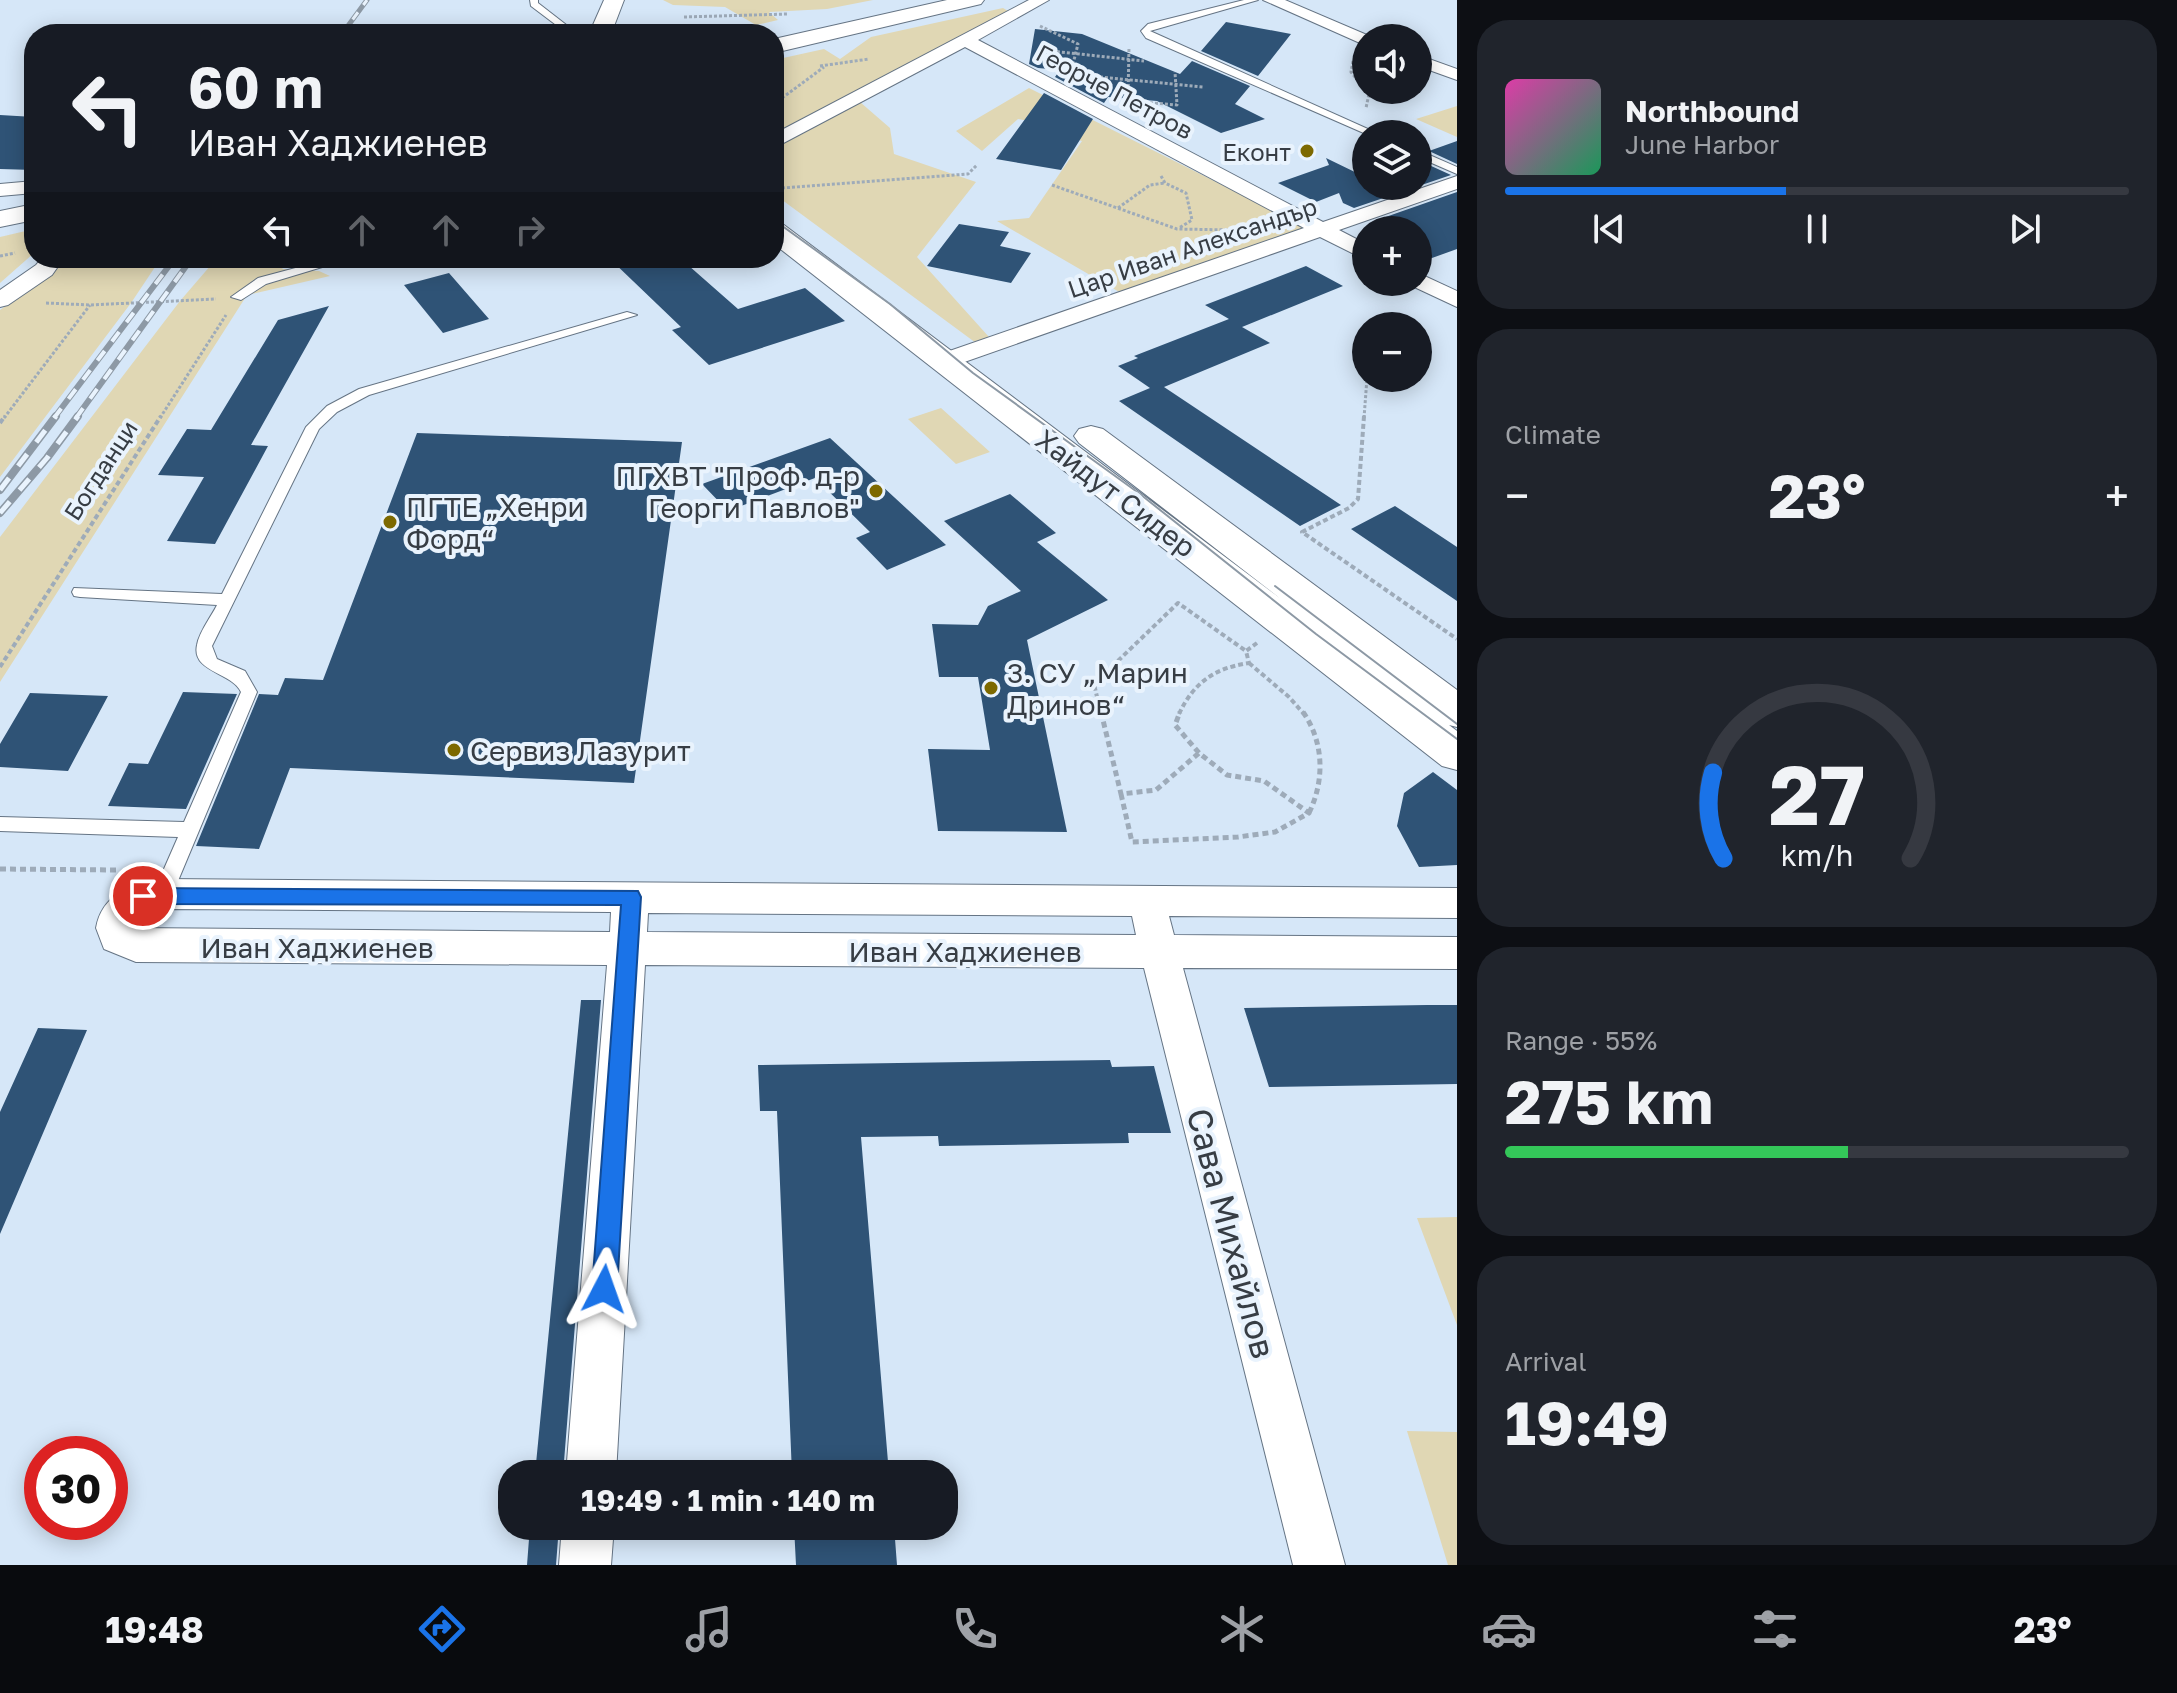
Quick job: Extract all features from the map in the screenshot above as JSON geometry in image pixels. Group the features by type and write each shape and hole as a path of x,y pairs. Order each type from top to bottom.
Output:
{"street":[{"path":"604,24 614,0"},
{"path":"784,41 800,34 925,0"},
{"path":"784,29 800,34 974,0"},
{"path":"784,137 1041,0"},
{"path":"1271,0 1352,33"},
{"name":"Георче Петров","path":"967,41 1352,246"},
{"path":"1432,65 1457,75"},
{"name":"Цар Иван Александър","path":"960,356 1457,182"},
{"path":"0,190 24,188"},
{"path":"0,203 24,198"},
{"name":"Хайдут Сидер","path":"784,199 960,356 1457,754"},
{"path":"0,219 24,214"},
{"name":"Хайдут Сидер","path":"784,238 960,356 1457,712"},
{"path":"0,300 46,268"},
{"path":"1432,287 1457,300"},
{"name":"Иван Хаджиенев","path":"1457,903 153,895 122,910 116,920 117,938 125,944 1457,953"},
{"path":"592,1460 631,897"},
{"name":"Сава Михайлов","path":"1146,900 1319,1565"},
{"path":"585,1565 587,1540"}],"lane":[{"path":"534,0 534,4 561,24"},
{"path":"1254,0 1151,26 1145,31 1149,36 1352,124"},
{"path":"1432,159 1457,171"},
{"path":"237,297 262,281 313,268"},
{"path":"153,895 190,830 249,692 246,680 238,673 213,666 205,657 204,646 313,427 332,409 364,392 631,315"},
{"path":"80,592 227,600"},
{"path":"0,824 190,830"}],"path":[{"path":"684,17 766,24"},
{"path":"1035,24 1078,44 1066,94"},
{"path":"1149,36 1129,43 1128,100 1177,105 1174,47"},
{"path":"1038,49 1175,64"},
{"path":"784,96 834,59"},
{"path":"814,67 873,59"},
{"path":"1070,74 1204,87"},
{"path":"1127,128 1165,183 1186,193 1194,229"},
{"path":"784,193 968,174 977,165"},
{"path":"1118,208 1150,185 1165,183"},
{"path":"1052,185 1177,229 1241,230"},
{"path":"1177,229 1192,220"},
{"path":"0,423 90,305 237,297"},
{"name":"Богданци","path":"0,667 237,297"},
{"path":"1366,392 1358,499 1349,508 1302,532 1457,639"},
{"path":"1178,603 1246,651 1249,663 1305,711 1317,733 1321,761 1318,796 1309,813 1275,832 1238,837 1132,842 1094,684 1178,603"},
{"path":"1246,651 1268,636"},
{"path":"1249,663 1225,665 1190,690 1175,725 1199,753 1227,775 1264,781 1309,813"},
{"path":"1121,794 1156,790 1199,753"},
{"path":"0,869 122,870 153,895"}],"shaded area":[{"path":"663,0 873,0 827,9 769,12 778,20 760,24 754,24 725,7 673,5"},
{"path":"1003,8 1008,11 784,131 784,58 824,49 840,59 871,37"},
{"path":"1029,88 1308,228 1121,293 997,221 1029,218 1082,141 1059,135 1062,127 1018,119 982,151 956,131"},
{"path":"860,102 890,128 894,154 976,182 917,257 989,337 976,343 784,201 784,142"},
{"path":"1457,106 1457,137 1432,126 1432,120 1416,119"},
{"path":"24,231 24,262 0,283 0,237"},
{"path":"58,268 154,268 0,477 0,310"},
{"path":"208,268 282,268 319,271 330,276 247,295 0,682 0,537"},
{"path":"941,408 990,452 956,464 908,419"},
{"path":"1457,1217 1457,1325 1417,1218"},
{"path":"1407,1431 1457,1432 1457,1565 1448,1565"}],"building":[{"path":"1226,22 1291,34 1258,76 1201,51"},
{"path":"1035,29 1082,34 1180,74 1192,61 1250,86 1235,104 1265,119 1221,133 1157,101 1108,97 1104,103 1055,77 1060,70 1029,64"},
{"path":"1044,93 1093,119 1061,170 996,159"},
{"path":"0,115 24,116 24,170 0,169"},
{"path":"1457,141 1457,164 1432,152"},
{"path":"1326,158 1352,171 1352,200 1378,200 1354,208 1343,203 1339,193 1316,202 1278,183 1329,165"},
{"path":"1432,166 1451,175 1432,181"},
{"path":"1457,192 1457,249 1432,258 1432,216 1388,216"},
{"path":"959,224 1009,232 1000,246 1031,253 1011,283 927,266"},
{"path":"1306,266 1343,286 1242,327 1270,343 1164,387 1341,505 1300,526 1119,401 1150,388 1118,366 1138,358 1134,356 1229,319 1205,305"},
{"path":"619,268 691,268 738,309 805,288 845,321 709,365 672,330 681,327"},
{"path":"449,273 489,319 443,333 404,285"},
{"path":"329,306 251,445 268,446 215,544 167,541 204,477 158,475 187,429 211,430 278,320"},
{"path":"417,433 682,442 634,783 290,768 259,849 196,846 259,694 278,695 285,678 323,680"},
{"path":"830,438 946,545 887,570 856,538 870,532 815,478 728,511 702,484"},
{"path":"1010,494 1056,533 1037,542 1108,600 1027,640 1067,832 938,831 928,749 990,750 978,677 939,677 932,624 978,625 988,606 1021,591 944,521"},
{"path":"1395,506 1457,547 1457,601 1351,529"},
{"path":"183,692 237,694 186,809 108,806 129,763 148,764"},
{"path":"30,693 108,696 68,771 0,767 0,744"},
{"path":"1433,772 1457,790 1457,865 1419,867 1397,826 1404,793"},
{"path":"581,1000 601,1000 564,1460 536,1460"},
{"path":"1457,1005 1457,1084 1269,1087 1244,1008"},
{"path":"38,1028 87,1030 0,1234 0,1112"},
{"path":"1110,1060 1112,1067 1154,1066 1171,1133 1128,1133 1129,1143 939,1146 938,1136 861,1137 888,1460 791,1460 777,1111 760,1111 758,1065"},
{"path":"529,1540 558,1540 556,1565 527,1565"},
{"path":"795,1540 895,1540 897,1565 796,1565"}],"tram line":[{"path":"784,227 890,304 973,373 1140,494 1316,634 1457,739"},
{"path":"1275,586 1457,724"}],"railway":[{"path":"349,24 367,0"},
{"path":"54,418 167,268"},
{"path":"76,418 185,268"},
{"path":"0,490 56,416"},
{"path":"0,513 78,416"}],"place":[{"name":"Еконт","path":"1307,151"},
{"name":"ПГХВТ \"Проф. д-р Георги Павлов\"","path":"876,491"},
{"name":"ПГТЕ „Хенри Форд“","path":"390,522"},
{"name":"3. СУ „Марин Дринов“","path":"991,688"},
{"name":"Сервиз Лазурит","path":"454,750"}],"route":[{"path":"143,896 631,897 604,1289"}]}
